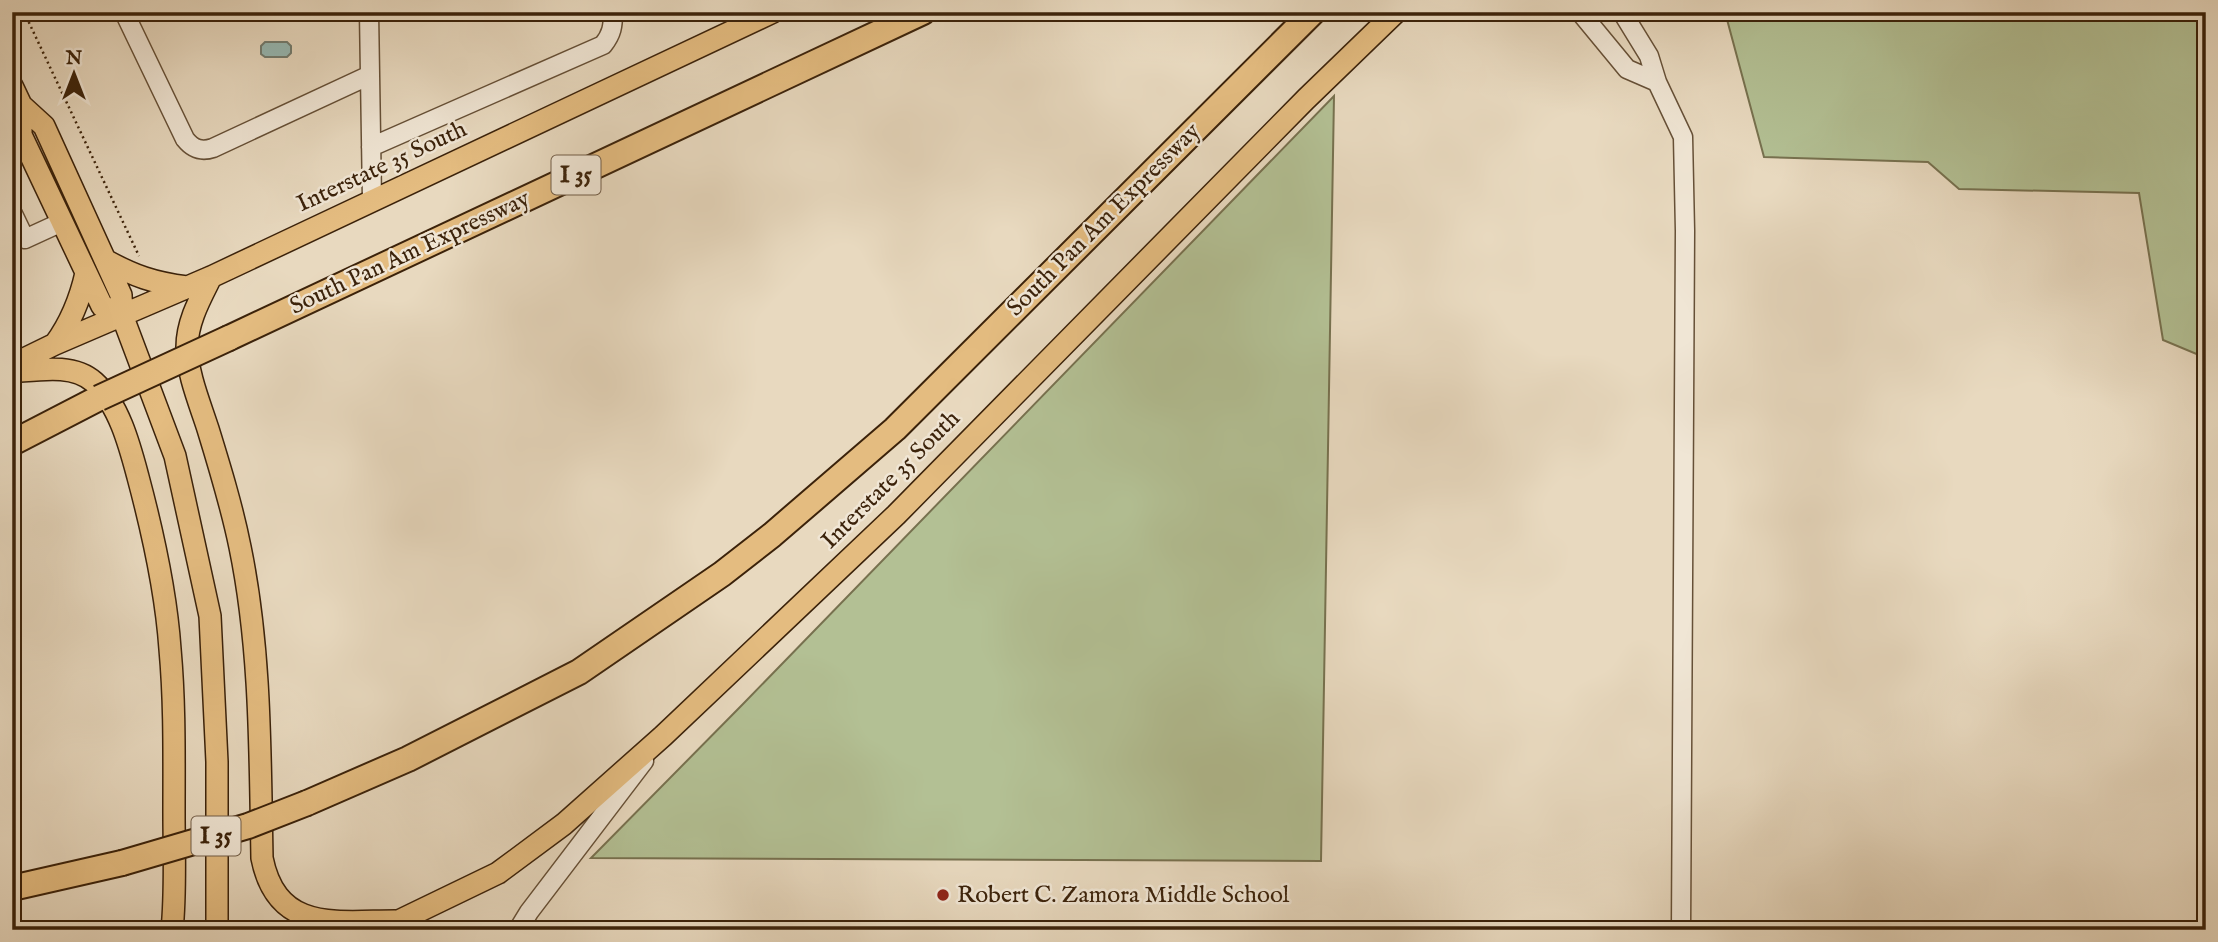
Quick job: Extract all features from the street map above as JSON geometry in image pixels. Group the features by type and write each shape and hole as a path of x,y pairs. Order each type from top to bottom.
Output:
{"highway":[{"name":"South Pan Am Expressway","path":"12,443 99,398 923,12"},
{"name":"South Pan Am Expressway","path":"12,888 122,863 236,830 307,803 408,759 579,672 772,536 895,429 1313,12"},
{"path":"12,429 99,398"}],"main road":[{"name":"Interstate 35 South","path":"12,365 211,277 773,12"},
{"name":"Interstate 35 South","path":"380,930 498,873 564,824 663,736 896,515 1296,109 1396,12"},
{"path":"17,95 20,135 102,306 122,315"},
{"path":"17,95 44,126 122,297 122,315 175,456 210,616 217,762 217,930"},
{"path":"105,260 138,278 189,287"},
{"path":"55,344 76,309 86,273"},
{"path":"211,277 196,308 187,348 195,387 232,512 250,611 259,709 262,858 266,877 276,895 293,910 316,920 400,920"},
{"path":"12,372 58,369 75,372 94,382 113,407 130,446 150,522 170,647 174,718 172,930"}],"street":[{"path":"124,12 185,139 196,149 204,151 212,148 370,75"},
{"path":"369,12 372,200"},
{"path":"371,147 603,45 610,37 613,12"},
{"path":"1580,12 1627,69 1657,82"},
{"path":"1622,12 1649,56 1657,82 1683,137 1685,245 1681,930"},
{"path":"12,212 18,241 62,222"},
{"path":"518,930 552,881 663,736"}],"path":[{"path":"24,12 141,258"}],"green space":[{"path":"1725,12 2206,12 2206,358 2163,340 2139,193 1959,189 1928,162 1764,157"},
{"path":"1334,96 1321,861 591,858 743,704"}],"water":[{"path":"265,42 287,42 291,46 291,53 287,57 265,57 261,54 261,46"}],"place":[{"name":"Robert C. Zamora Middle School","path":"943,895"}]}
